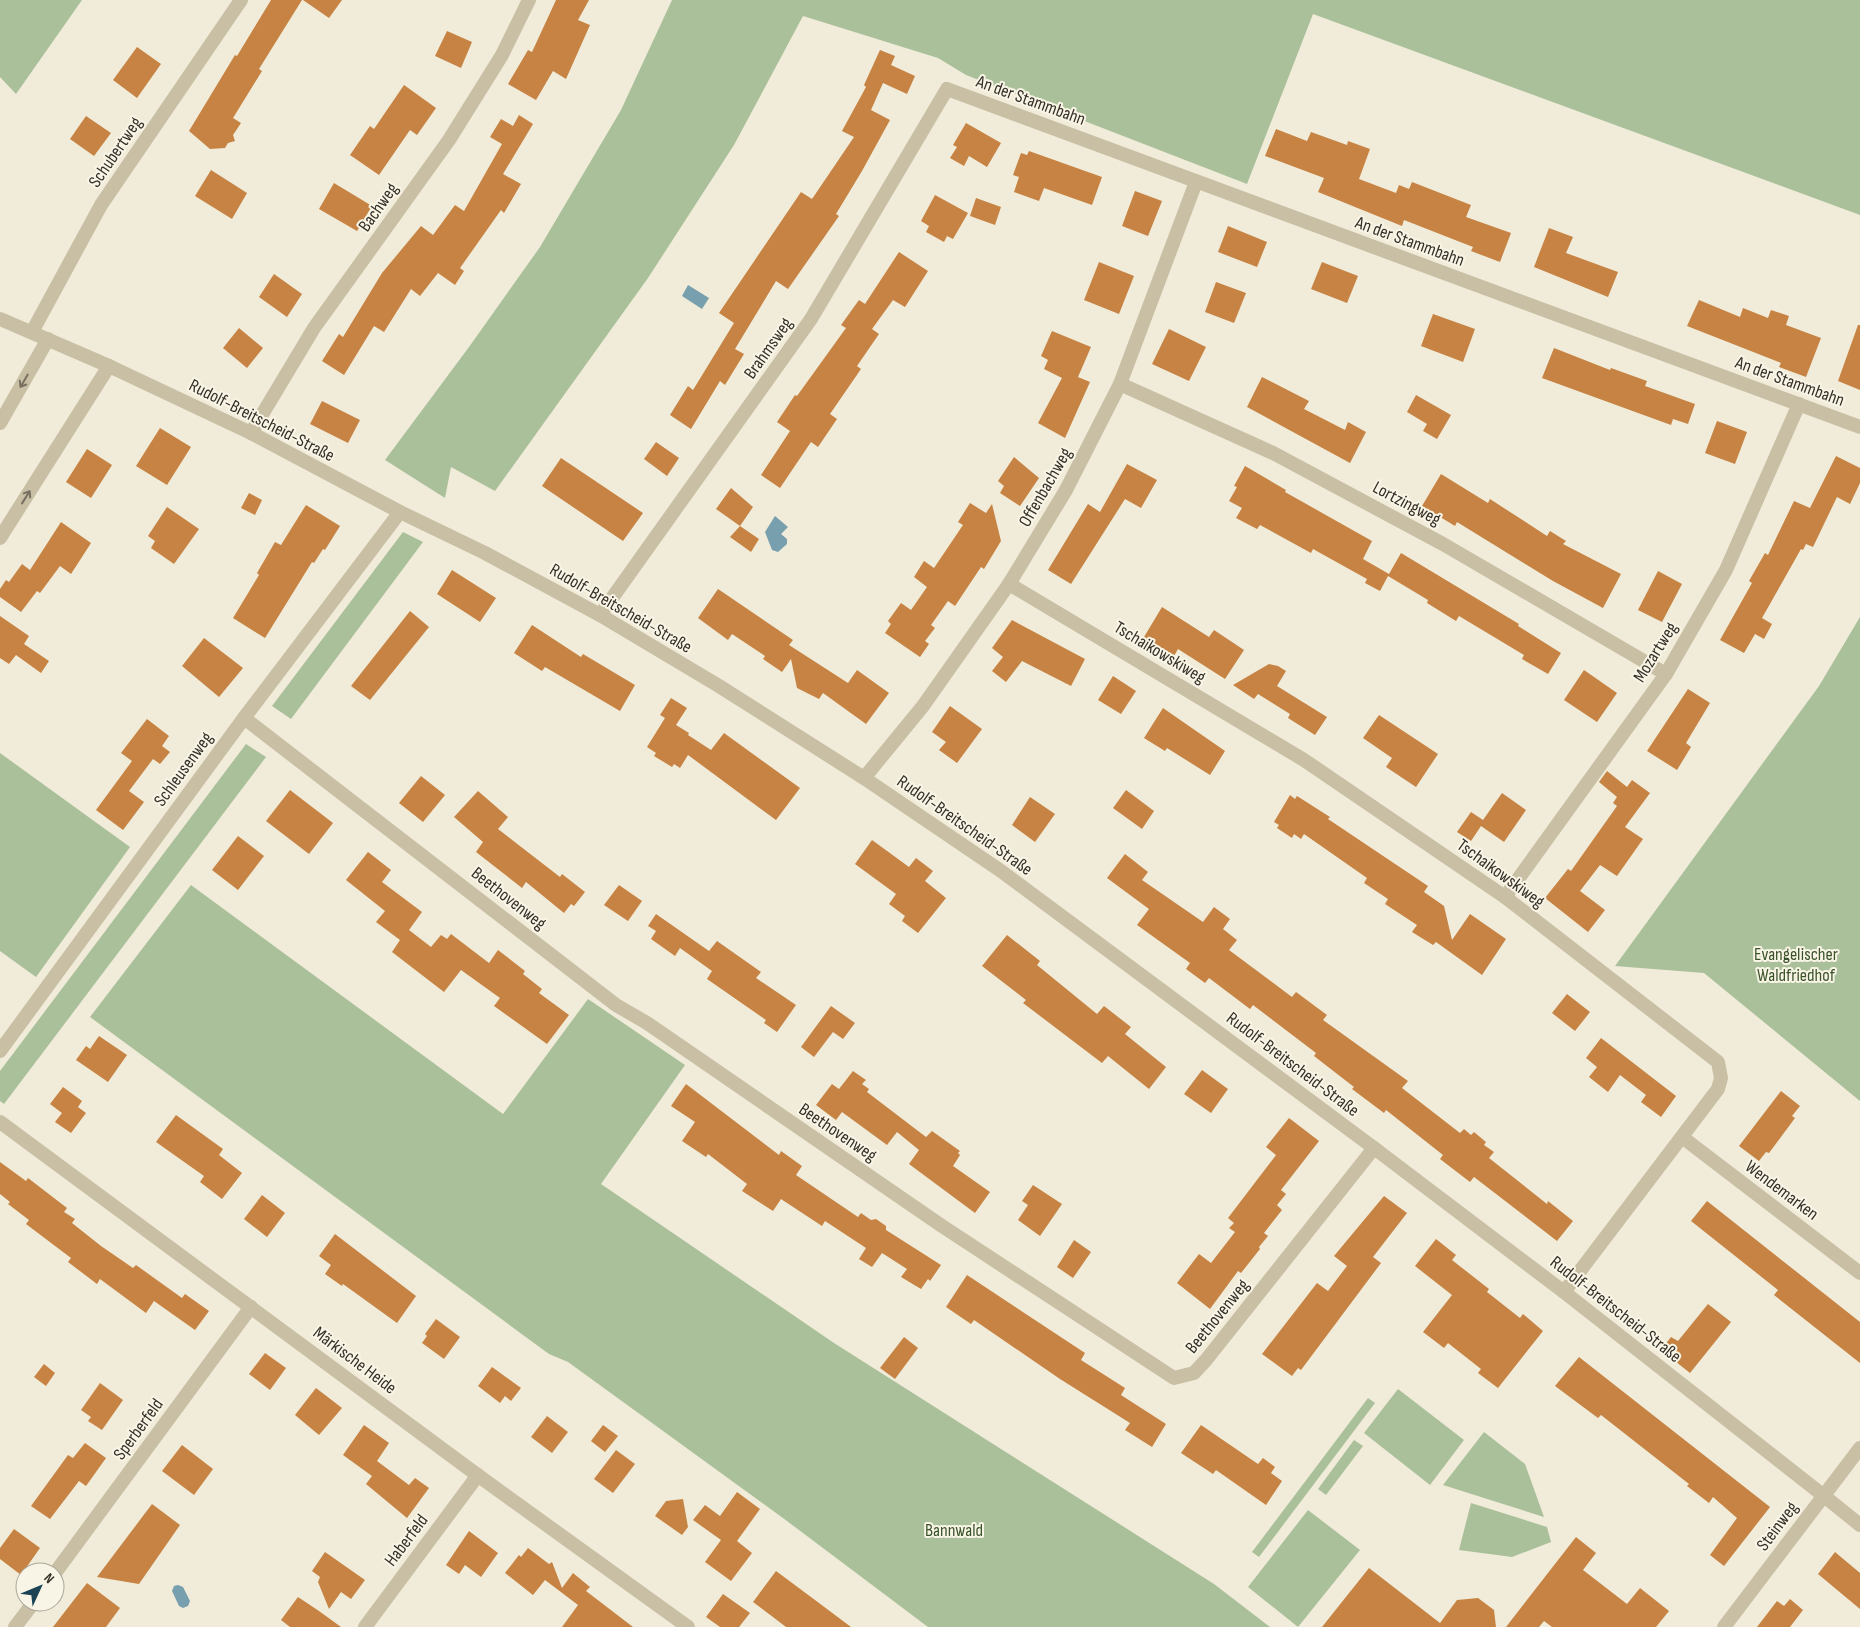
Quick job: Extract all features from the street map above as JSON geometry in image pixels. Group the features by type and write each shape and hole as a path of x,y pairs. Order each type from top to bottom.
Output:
{"street":[{"name":"Schubertweg","path":"32,332 101,206 241,0"},
{"name":"Bachweg","path":"251,433 314,328 449,140 502,55 522,20 530,0"},
{"name":"An der Stammbahn","path":"948,89 1860,428"},
{"name":"Brahmsweg","path":"600,615 811,319 948,89"},
{"name":"Offenbachweg","path":"864,778 923,706 1009,584 1066,490 1120,384 1196,182"},
{"name":"Rudolf-Breitscheid-Straße","path":"0,319 109,366 251,433 400,512 485,553 600,615 719,686 864,778 1009,877 1374,1148 1564,1292 1860,1525"},
{"path":"0,423 48,339"},
{"path":"0,538 109,366"},
{"name":"Lortzingweg","path":"1120,384 1281,457 1444,544 1666,674"},
{"name":"Mozartweg","path":"1505,897 1666,674 1726,570 1799,404"},
{"name":"Schleusenweg","path":"0,1051 244,718 400,512"},
{"name":"Tschaikowskiweg","path":"1009,584 1304,760 1505,897 1718,1062 1721,1078 1718,1089 1564,1292"},
{"name":"Beethovenweg","path":"244,718 616,1005 647,1023 942,1226 1174,1378 1194,1373 1206,1360 1374,1148"},
{"name":"Märkische Heide","path":"0,1122 478,1475 688,1627"},
{"name":"Wendemarken","path":"1682,1136 1860,1273"},
{"name":"Sperberfeld","path":"63,1562 251,1307"},
{"name":"Steinweg","path":"1724,1627 1860,1448"},
{"name":"Haberfeld","path":"365,1627 478,1475"},
{"path":"15,1627 26,1612"}],"green space":[{"path":"0,0 82,0 16,94 0,77"},
{"path":"672,0 1860,0 1860,215 1313,14 1247,184 966,75 938,58 803,16 734,145 648,278 495,491 451,467 445,498 385,460 540,247 621,110"},
{"path":"403,532 423,542 291,719 272,706"},
{"name":"Evangelischer Waldfriedhof","path":"1860,617 1860,1101 1704,973 1615,966 1819,686"},
{"path":"246,744 266,757 4,1104 0,1101 0,1071"},
{"path":"0,753 130,847 36,977 0,951"},
{"name":"Bannwald","path":"191,885 503,1114 588,999 685,1065 601,1184 834,1343 1214,1584 1270,1627 928,1627 787,1521 568,1362 549,1354 90,1017"},
{"path":"1398,1389 1464,1440 1430,1485 1364,1433"},
{"path":"1368,1398 1375,1403 1259,1557 1252,1552"},
{"path":"1484,1432 1525,1464 1544,1517 1443,1485"},
{"path":"1354,1440 1363,1446 1326,1495 1318,1489"},
{"path":"1471,1503 1547,1527 1551,1542 1512,1557 1459,1550"},
{"path":"1308,1510 1360,1550 1298,1627 1248,1587"}],"water":[{"path":"688,285 709,298 702,309 682,296"},
{"path":"775,516 788,527 781,534 787,539 787,544 778,552 772,550 765,532"},
{"path":"174,1586 183,1587 190,1601 188,1606 183,1608 179,1606 172,1591"}],"building":[{"path":"271,0 302,0 259,69 262,71 233,118 241,123 233,135 235,141 228,143 225,148 210,149 189,131"},
{"path":"303,0 342,0 329,18"},
{"path":"556,0 589,0 578,20 590,25 566,79 553,71 536,100 508,84 528,50 532,52"},
{"path":"447,31 472,42 461,68 435,56"},
{"path":"137,47 161,64 137,98 113,80"},
{"path":"880,50 895,56 891,65 915,76 907,94 883,83 871,110 890,120 836,214 839,216 788,289 776,281 735,349 744,354 725,385 720,381 691,429 670,415 688,386 693,390 734,323 719,313 801,192 812,199 854,137 842,131 866,87 864,85"},
{"path":"404,85 436,108 417,135 410,130 379,175 350,155 370,126 374,129"},
{"path":"519,115 533,124 503,174 521,184 504,213 501,210 460,268 464,271 455,285 438,273 420,296 411,289 384,332 374,326 344,375 322,361 339,334 343,337 382,273 421,226 433,235 455,205 464,211 502,144 490,137 501,119 513,126"},
{"path":"86,116 111,133 94,156 70,139"},
{"path":"966,123 1001,143 987,167 969,156 964,166 950,158 957,147 953,145"},
{"path":"1276,129 1307,141 1311,132 1347,145 1348,141 1370,149 1359,179 1396,193 1399,185 1409,189 1412,182 1471,205 1466,217 1511,233 1500,262 1471,251 1473,247 1404,220 1402,226 1318,192 1324,178 1265,156"},
{"path":"1029,151 1102,177 1092,205 1044,188 1039,201 1014,192 1019,177 1013,175 1021,153 1027,155"},
{"path":"211,170 247,193 232,219 195,196"},
{"path":"334,183 372,206 357,231 319,209"},
{"path":"1135,191 1162,201 1148,236 1122,226"},
{"path":"935,195 968,213 953,239 947,236 944,242 926,232 929,226 921,221"},
{"path":"976,198 1001,207 995,225 970,216"},
{"path":"1228,226 1267,242 1257,267 1218,252"},
{"path":"1549,228 1573,237 1566,253 1618,272 1608,297 1534,267"},
{"path":"899,252 928,271 905,307 893,300 872,329 879,334 857,366 861,369 830,414 837,419 818,447 811,442 780,488 761,475 790,431 777,422 846,328 841,325 859,300 865,304"},
{"path":"1099,262 1134,276 1119,314 1084,300"},
{"path":"1322,262 1358,276 1347,303 1311,289"},
{"path":"274,274 302,294 287,317 259,297"},
{"path":"1216,282 1246,293 1234,323 1205,312"},
{"path":"1699,300 1740,317 1743,308 1768,318 1771,310 1789,316 1786,325 1821,338 1806,377 1779,367 1781,363 1687,326"},
{"path":"1433,314 1475,329 1463,362 1421,346"},
{"path":"1858,325 1860,325 1860,390 1838,381"},
{"path":"239,328 263,348 247,368 223,348"},
{"path":"1169,329 1206,347 1189,381 1152,364"},
{"path":"1052,331 1091,347 1078,377 1090,382 1065,438 1038,423 1062,378 1044,369 1048,360 1041,356"},
{"path":"1554,348 1610,370 1611,368 1647,381 1645,386 1695,404 1688,424 1673,419 1671,425 1542,378"},
{"path":"1262,377 1309,401 1304,409 1345,430 1348,422 1366,432 1350,463 1247,407"},
{"path":"1416,395 1451,415 1437,439 1423,431 1427,424 1407,412"},
{"path":"322,401 360,420 348,443 310,424"},
{"path":"1717,421 1747,432 1735,464 1705,453"},
{"path":"160,428 191,447 167,485 136,466"},
{"path":"656,442 679,458 667,476 644,459"},
{"path":"87,449 112,465 91,498 66,482"},
{"path":"1836,456 1860,468 1860,483 1850,504 1837,497 1813,547 1806,544 1803,550 1801,549 1762,618 1772,624 1764,639 1755,634 1744,653 1720,640 1752,583 1749,581 1765,553 1768,555 1794,501 1810,508"},
{"path":"1014,457 1039,478 1020,506 1000,493 1004,486 998,481"},
{"path":"561,458 643,513 623,541 542,486"},
{"path":"1127,464 1157,480 1141,508 1125,499 1071,584 1048,570 1088,504 1100,512"},
{"path":"1245,466 1286,490 1285,492 1372,541 1363,559 1389,574 1401,553 1519,624 1518,626 1561,653 1548,674 1522,659 1524,655 1459,616 1456,621 1427,603 1428,600 1388,576 1380,591 1365,583 1367,579 1313,549 1311,553 1260,525 1257,529 1236,518 1242,508 1229,501 1237,487 1234,486"},
{"path":"1441,474 1488,503 1490,499 1547,536 1550,531 1566,541 1563,544 1621,574 1603,608 1553,581 1457,522 1455,526 1422,506"},
{"path":"731,488 753,507 740,526 716,509"},
{"path":"249,493 262,500 255,515 241,508"},
{"path":"970,503 986,513 992,504 1001,541 984,569 981,567 955,606 948,601 931,625 935,628 925,641 929,644 920,657 885,633 891,624 888,621 901,603 911,610 927,587 914,577 924,561 934,568 963,525 958,522"},
{"path":"306,505 340,526 325,550 323,549 314,563 312,562 265,638 233,618 259,575 257,573 275,542 281,545"},
{"path":"167,507 199,529 174,564 151,548 155,541 148,536"},
{"path":"61,522 91,543 71,574 60,566 40,593 37,591 21,612 0,597 0,589 6,580 9,582 22,564 30,570"},
{"path":"740,526 759,539 751,552 730,537"},
{"path":"452,570 496,598 480,622 437,594"},
{"path":"1658,571 1682,584 1662,622 1638,610"},
{"path":"718,589 793,640 789,645 848,683 857,670 889,693 866,724 823,693 819,699 797,688 791,659 782,672 763,659 765,656 732,634 728,640 698,618"},
{"path":"1162,607 1209,637 1214,630 1244,650 1225,679 1178,649 1174,656 1144,637"},
{"path":"410,611 429,627 370,700 351,686"},
{"path":"0,616 29,636 24,644 49,661 41,673 16,655 9,664 0,658"},
{"path":"1012,620 1085,659 1071,686 1022,661 1006,682 992,671 1003,657 992,648"},
{"path":"532,625 581,657 583,654 635,685 620,711 545,667 542,671 514,653"},
{"path":"204,638 243,668 219,697 182,666"},
{"path":"1269,664 1278,666 1286,671 1277,686 1327,717 1315,735 1288,718 1290,714 1258,694 1254,699 1233,685"},
{"path":"1584,670 1617,693 1597,722 1564,700"},
{"path":"1113,676 1136,691 1121,714 1098,700"},
{"path":"1688,689 1710,703 1686,743 1691,747 1677,770 1647,751"},
{"path":"671,698 687,708 676,725 689,733 688,735 711,750 724,733 800,788 776,820 688,755 680,768 674,764 672,767 654,756 656,753 647,747 665,718 660,715"},
{"path":"950,706 982,729 957,763 939,750 946,742 932,732"},
{"path":"1163,708 1225,751 1210,775 1167,748 1165,751 1144,738"},
{"path":"1379,715 1438,754 1416,787 1386,767 1392,758 1363,738"},
{"path":"147,719 169,736 162,746 170,752 160,764 153,759 129,791 144,802 123,830 96,810 132,761 121,753"},
{"path":"1607,771 1627,787 1632,780 1650,793 1625,827 1643,839 1617,876 1600,865 1580,891 1605,910 1588,932 1545,898 1568,869 1571,871 1617,806 1613,803 1617,797 1599,782"},
{"path":"421,776 445,795 423,822 399,803"},
{"path":"290,790 333,823 309,854 266,821"},
{"path":"1126,790 1154,811 1142,829 1113,808"},
{"path":"478,791 508,817 498,829 560,877 562,874 585,892 574,906 571,904 564,913 526,882 522,888 476,852 483,842 454,817"},
{"path":"1502,793 1526,810 1504,842 1481,826 1471,841 1457,832 1471,812 1483,820"},
{"path":"1290,795 1295,799 1297,796 1330,817 1328,819 1428,886 1424,892 1444,906 1452,940 1470,914 1506,939 1482,975 1436,942 1433,945 1412,932 1417,925 1385,904 1388,899 1364,883 1367,878 1304,834 1301,839 1294,834 1292,838 1277,828 1279,825 1274,822"},
{"path":"1030,797 1055,814 1035,842 1012,825"},
{"path":"238,836 264,856 238,890 212,870"},
{"path":"872,840 909,867 916,858 933,871 925,881 946,898 918,933 902,921 905,916 889,904 896,894 855,864"},
{"path":"368,852 391,870 382,882 422,912 409,930 431,947 441,935 447,939 451,934 489,963 498,950 525,971 523,974 542,989 539,993 569,1015 547,1044 494,1006 500,998 461,970 444,992 392,952 400,940 376,922 385,911 346,880"},
{"path":"1125,854 1148,872 1142,880 1203,922 1214,907 1230,919 1223,929 1237,940 1229,950 1292,997 1296,992 1327,1015 1323,1020 1408,1081 1402,1088 1460,1133 1464,1129 1471,1135 1474,1132 1486,1142 1484,1145 1494,1152 1489,1158 1547,1204 1548,1201 1573,1221 1557,1241 1474,1177 1470,1182 1440,1159 1443,1155 1386,1110 1384,1113 1352,1089 1354,1087 1314,1056 1316,1053 1253,1005 1250,1009 1209,978 1205,983 1186,969 1190,963 1137,925 1149,909 1107,878"},
{"path":"619,885 642,901 628,921 604,905"},
{"path":"656,914 709,951 717,941 761,972 756,978 796,1005 777,1032 764,1023 766,1020 707,979 712,971 680,948 675,956 651,939 656,931 648,926"},
{"path":"1007,935 1040,961 1037,965 1097,1014 1104,1006 1131,1027 1125,1034 1166,1067 1149,1089 1108,1056 1102,1063 1023,1003 1026,1000 982,966"},
{"path":"1567,994 1590,1012 1575,1031 1552,1013"},
{"path":"831,1006 855,1023 843,1039 833,1032 814,1057 801,1047"},
{"path":"99,1036 127,1055 108,1082 76,1060 86,1046 90,1049"},
{"path":"1601,1038 1676,1096 1661,1117 1641,1102 1646,1095 1620,1075 1608,1092 1589,1077 1597,1067 1586,1058"},
{"path":"1202,1070 1228,1089 1211,1113 1184,1094"},
{"path":"853,1071 866,1080 862,1084 869,1089 867,1092 926,1137 932,1131 960,1151 958,1153 960,1155 953,1166 990,1192 975,1213 909,1164 919,1150 897,1132 887,1145 842,1112 836,1120 816,1105 832,1084 839,1089"},
{"path":"686,1084 779,1155 781,1151 802,1166 796,1175 858,1217 861,1213 871,1220 876,1219 886,1226 886,1230 941,1265 930,1281 928,1279 921,1289 901,1277 907,1269 882,1253 872,1267 859,1259 866,1248 825,1221 822,1226 781,1199 773,1211 742,1191 747,1184 708,1154 706,1157 682,1141 695,1122 671,1106"},
{"path":"63,1087 82,1101 78,1107 86,1113 71,1133 55,1122 62,1113 50,1104"},
{"path":"1781,1091 1800,1106 1792,1116 1795,1118 1769,1153 1766,1152 1759,1161 1739,1146"},
{"path":"176,1115 223,1149 219,1155 242,1173 222,1199 200,1182 204,1176 156,1142"},
{"path":"1289,1118 1319,1141 1281,1190 1286,1194 1277,1205 1282,1210 1264,1233 1268,1236 1259,1247 1260,1249 1241,1273 1238,1271 1210,1309 1177,1283 1199,1254 1211,1263 1235,1232 1229,1228 1234,1223 1228,1218 1276,1155 1266,1147"},
{"path":"0,1162 26,1181 28,1178 67,1208 64,1212 75,1219 72,1223 101,1246 133,1268 136,1265 182,1298 185,1294 209,1311 195,1330 154,1301 146,1313 100,1279 97,1284 68,1262 71,1258 26,1224 29,1220 8,1204 10,1202 0,1194"},
{"path":"1033,1185 1062,1204 1040,1236 1018,1220 1028,1205 1022,1201"},
{"path":"262,1195 285,1213 267,1237 244,1219"},
{"path":"1384,1196 1407,1213 1373,1257 1381,1263 1301,1370 1298,1368 1292,1376 1262,1354 1317,1283 1328,1291 1347,1266 1334,1256"},
{"path":"1707,1201 1860,1322 1860,1363 1774,1295 1778,1290 1691,1221"},
{"path":"335,1234 416,1296 397,1323 343,1284 342,1286 325,1274 331,1265 319,1256"},
{"path":"1436,1239 1456,1255 1452,1260 1489,1289 1487,1292 1520,1318 1523,1314 1543,1331 1498,1388 1478,1373 1481,1369 1448,1343 1444,1348 1423,1332 1452,1295 1415,1266"},
{"path":"1074,1240 1091,1252 1073,1278 1057,1267"},
{"path":"967,1275 1085,1353 1081,1360 1125,1388 1121,1395 1166,1424 1152,1447 1125,1430 1130,1423 1060,1379 974,1320 971,1324 946,1307"},
{"path":"1708,1304 1731,1322 1690,1373 1661,1350 1671,1337 1678,1341"},
{"path":"436,1319 460,1337 444,1359 422,1343 427,1336 425,1334"},
{"path":"904,1337 918,1348 895,1379 880,1368"},
{"path":"265,1353 286,1368 270,1390 249,1374"},
{"path":"1579,1357 1770,1507 1724,1566 1710,1555 1737,1518 1713,1497 1709,1503 1687,1486 1689,1484 1601,1415 1598,1418 1555,1386"},
{"path":"44,1364 55,1373 46,1386 34,1377"},
{"path":"492,1367 521,1388 511,1401 505,1396 500,1403 478,1386"},
{"path":"100,1383 123,1400 102,1430 88,1421 91,1417 81,1410"},
{"path":"316,1388 342,1408 319,1435 295,1415"},
{"path":"547,1416 568,1432 552,1453 531,1437"},
{"path":"364,1425 389,1443 377,1461 409,1485 415,1478 429,1488 407,1518 366,1484 372,1476 343,1455"},
{"path":"603,1425 618,1436 605,1452 591,1441"},
{"path":"1201,1425 1258,1464 1263,1458 1275,1467 1271,1473 1282,1481 1266,1505 1216,1470 1213,1474 1181,1453"},
{"path":"85,1443 106,1458 86,1486 79,1481 50,1519 31,1506 68,1455 73,1458"},
{"path":"182,1445 213,1469 194,1495 162,1471"},
{"path":"616,1450 635,1464 613,1493 594,1479"},
{"path":"737,1492 760,1509 737,1541 752,1553 731,1581 705,1562 721,1540 693,1520 705,1505 720,1516"},
{"path":"683,1499 688,1527 682,1535 655,1516 666,1501"},
{"path":"152,1504 180,1525 139,1584 97,1577"},
{"path":"14,1529 40,1548 30,1562 15,1562 15,1570 0,1559 0,1548"},
{"path":"469,1531 498,1553 481,1577 465,1565 459,1574 446,1565"},
{"path":"1576,1537 1596,1553 1583,1570 1627,1604 1640,1588 1669,1611 1656,1627 1552,1627 1544,1621 1539,1627 1506,1627"},
{"path":"528,1548 549,1564 552,1562 562,1588 573,1573 590,1587 586,1591 633,1627 562,1627 578,1605 545,1580 533,1595 505,1573 519,1555 521,1557"},
{"path":"325,1552 365,1580 351,1599 341,1592 329,1609 318,1582 320,1577 312,1571"},
{"path":"1835,1552 1860,1573 1860,1609 1818,1574"},
{"path":"1369,1568 1440,1623 1457,1600 1478,1598 1494,1610 1496,1627 1322,1627"},
{"path":"776,1571 851,1627 786,1627 753,1602"},
{"path":"87,1583 120,1608 106,1627 53,1627"},
{"path":"723,1594 750,1613 739,1627 720,1627 706,1617"},
{"path":"298,1597 341,1627 290,1627 281,1620"},
{"path":"1790,1599 1803,1610 1790,1627 1757,1627 1777,1601 1784,1606"}]}
